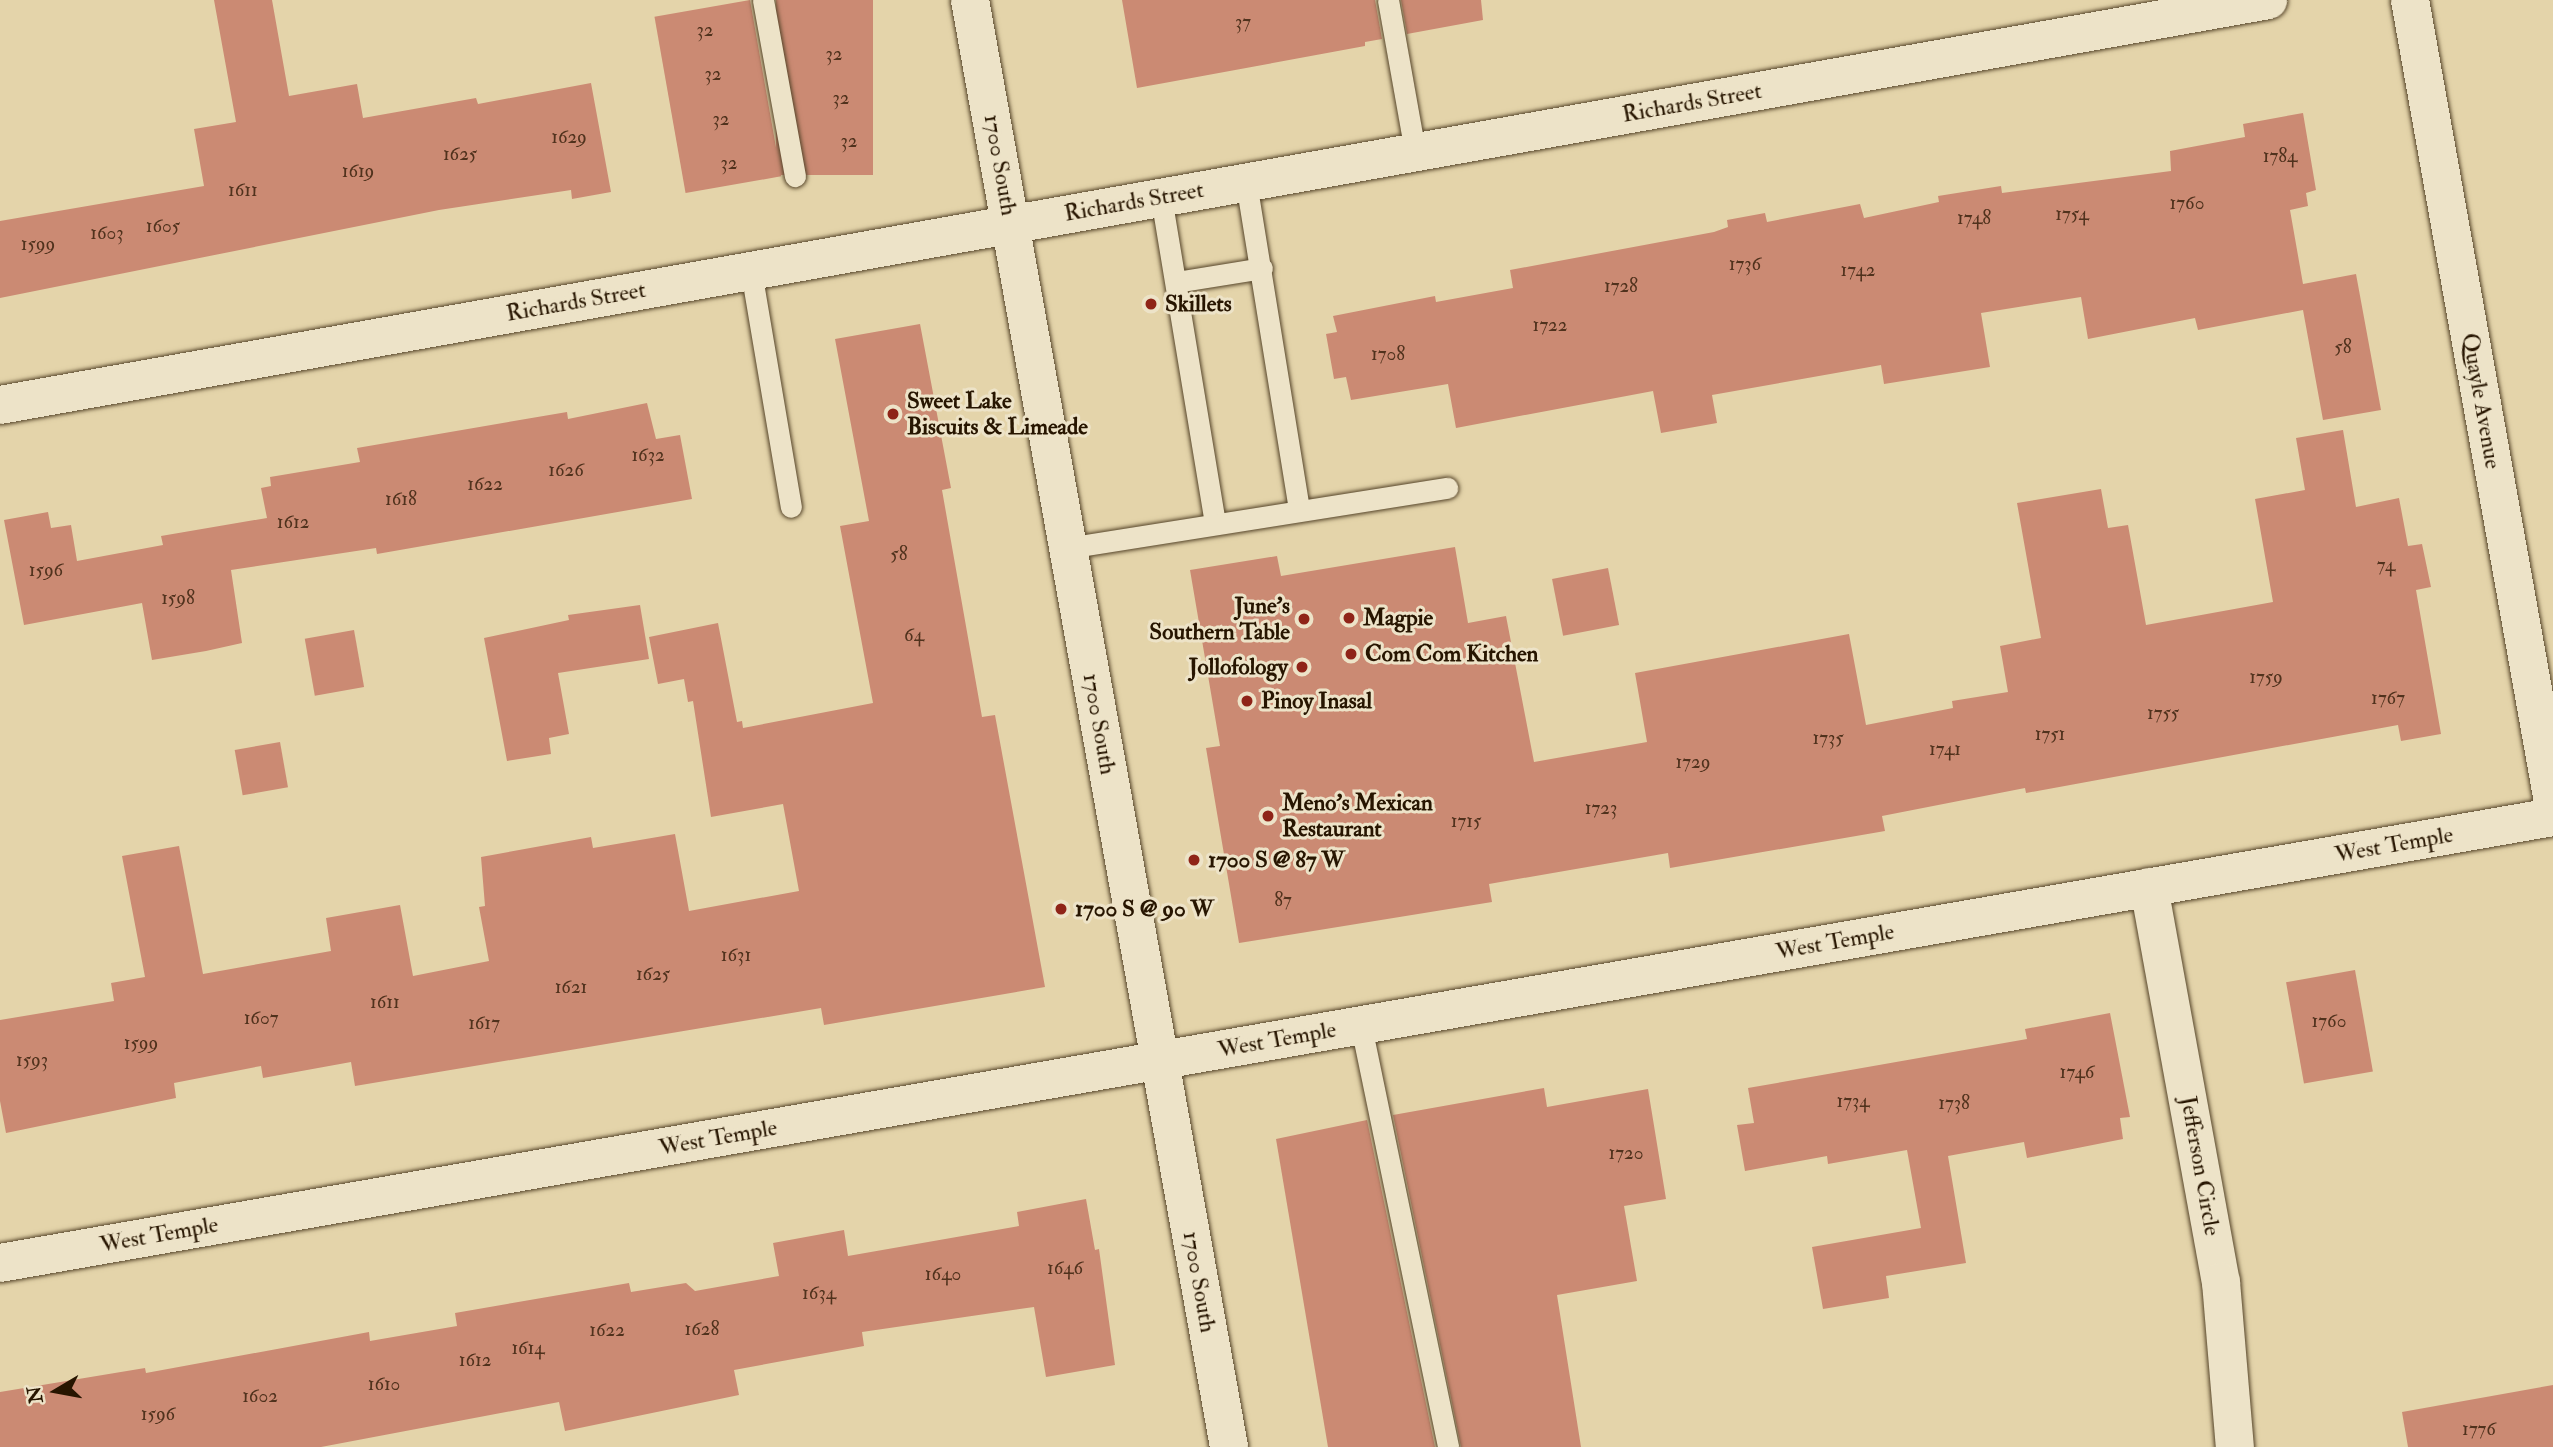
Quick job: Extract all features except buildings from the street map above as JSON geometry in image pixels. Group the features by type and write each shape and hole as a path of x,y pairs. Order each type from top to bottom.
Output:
{"street":[{"name":"1700 South","path":"970,0 1229,1447"},
{"name":"Richards Street","path":"0,405 2268,0"},
{"name":"Quayle Avenue","path":"2410,0 2553,802"},
{"name":"West Temple","path":"0,1263 2553,817"},
{"name":"Jefferson Circle","path":"2149,887 2221,1282 2235,1447"}],"lane":[{"path":"763,0 794,176"},
{"path":"1388,0 1415,152"},
{"path":"1246,183 1262,268 1299,510"},
{"path":"1161,198 1215,524"},
{"path":"1176,282 1262,268"},
{"path":"751,271 791,507"},
{"path":"1067,548 1447,488"},
{"path":"1361,1026 1448,1447"}],"place":[{"name":"Skillets","path":"1151,304"},
{"name":"Sweet Lake Biscuits & Limeade","path":"893,414"},
{"name":"Magpie","path":"1349,618"},
{"name":"June's Southern Table","path":"1304,619"},
{"name":"Com Com Kitchen","path":"1351,654"},
{"name":"Jollofology","path":"1302,667"},
{"name":"Pinoy Inasal","path":"1247,701"},
{"name":"Meno's Mexican Restaurant","path":"1268,816"},
{"name":"1700 S @ 87 W","path":"1194,860"},
{"name":"1700 S @ 90 W","path":"1061,909"}]}
